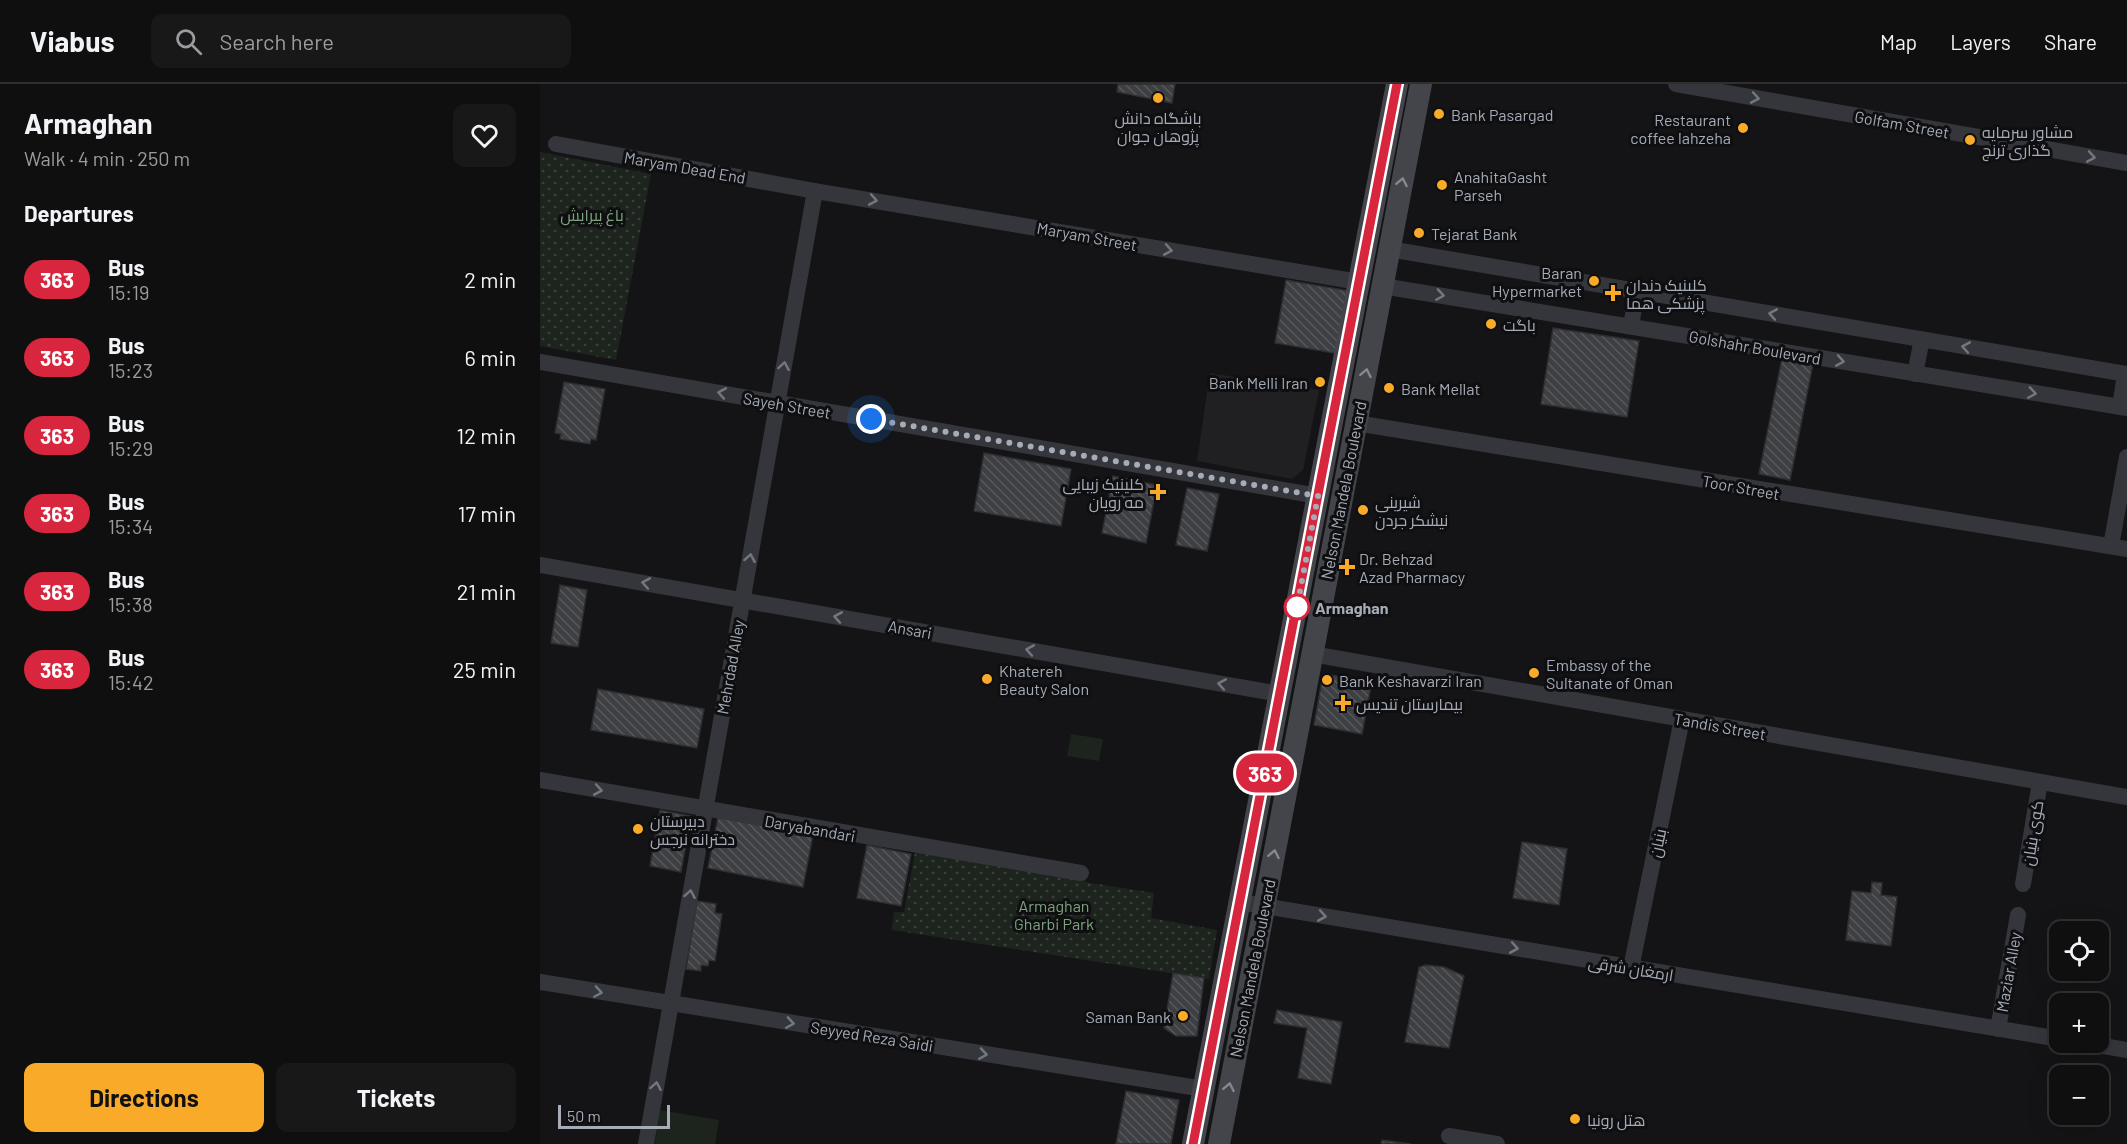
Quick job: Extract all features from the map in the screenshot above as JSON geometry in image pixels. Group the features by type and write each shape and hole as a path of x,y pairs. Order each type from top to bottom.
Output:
{"main road":[{"name":"Nelson Mandela Boulevard","path":"1193,1144 1396,84"},
{"name":"Nelson Mandela Boulevard","path":"1218,1144 1421,84"}],"street":[{"name":"Golfam Street","path":"1676,84 2127,163"},
{"name":"Maryam Dead End","path":"556,144 815,191"},
{"name":"Maryam Street","path":"815,191 1359,282"},
{"name":"Mehrdad Alley","path":"646,1144 815,191"},
{"path":"1389,249 2126,374 2123,408"},
{"name":"Golshahr Boulevard","path":"1382,286 2123,408"},
{"path":"1631,326 1637,291"},
{"path":"1915,374 1922,339"},
{"name":"Sayeh Street","path":"540,362 1318,496"},
{"name":"Toor Street","path":"1356,423 2119,547"},
{"path":"2119,547 2127,458"},
{"name":"Ansari","path":"540,565 1280,694"},
{"name":"Tandis Street","path":"1312,654 2127,797"},
{"name":"بنیان","path":"1631,968 1682,719"},
{"name":"Daryabandari","path":"540,780 1081,873"},
{"name":"کوی بنیان","path":"2023,884 2040,782"},
{"name":"ارمغان شرقی","path":"1240,902 2049,1037"},
{"name":"Maziar Alley","path":"1998,1029 2018,915"},
{"name":"Seyyed Reza Saidi","path":"540,982 1204,1089"},
{"path":"2109,1047 2127,1050"},
{"path":"1449,1136 1497,1144"}],"shaded area":[{"path":"1210,373 1319,390 1303,470 1292,479 1197,461"}],"green space":[{"name":"باغ پیرایش","path":"540,152 651,174 616,360 540,346"},
{"path":"1071,734 1103,739 1099,761 1067,756"},
{"name":"Armaghan Gharbi Park","path":"915,852 1086,878 1085,882 1154,893 1151,918 1217,930 1209,979 892,930 894,912 904,912"},
{"path":"660,1110 719,1120 715,1144 655,1144"}],"building":[{"name":"باشگاه دانش پژوهان جوان","path":"1118,84 1175,84 1172,103 1117,92"},
{"path":"1286,280 1350,291 1339,354 1275,343"},
{"path":"1553,328 1639,341 1627,417 1541,404"},
{"path":"1783,353 1814,359 1790,480 1759,474"},
{"path":"564,382 605,389 596,440 591,439 590,444 560,439 561,434 555,433"},
{"path":"984,453 1071,469 1061,526 974,511"},
{"path":"1113,476 1157,485 1146,543 1102,533"},
{"path":"1187,488 1219,494 1207,551 1176,545"},
{"path":"560,585 587,590 578,647 551,643"},
{"name":"بیمارستان تندیس","path":"1330,675 1372,681 1362,734 1314,725 1322,680"},
{"path":"598,689 704,709 697,748 591,730"},
{"path":"660,810 691,816 681,872 650,866"},
{"path":"718,817 813,835 803,887 708,868"},
{"path":"1522,842 1567,849 1559,905 1513,898"},
{"path":"867,845 911,854 901,906 857,898"},
{"path":"1872,882 1882,883 1881,895 1897,897 1891,946 1846,940 1852,891 1871,893"},
{"path":"697,901 716,904 715,913 722,914 715,961 709,960 708,966 701,965 701,971 686,969"},
{"path":"1426,965 1444,967 1464,976 1449,1048 1405,1042 1419,967"},
{"path":"1173,973 1204,978 1197,1036 1176,1036 1164,1028"},
{"path":"1277,1010 1342,1022 1331,1084 1298,1078 1307,1028 1274,1023"},
{"path":"1126,1091 1179,1100 1171,1144 1116,1144"},
{"path":"1382,1140 1411,1144 1381,1144"}],"bus line":[{"name":"363","path":"1193,1144 1397,84"}],"place":[{"name":"باشگاه دانش پژوهان جوان","path":"1158,98"},
{"name":"Bank Pasargad","path":"1439,114"},
{"name":"Restaurant coffee lahzeha","path":"1743,128"},
{"name":"مشاور سرمایه گذاری ترنج","path":"1970,140"},
{"name":"AnahitaGasht Parseh","path":"1442,185"},
{"name":"Tejarat Bank","path":"1419,233"},
{"name":"Baran Hypermarket","path":"1594,281"},
{"name":"کلینیک دندان پزشکی هما","path":"1613,293"},
{"name":"باگت","path":"1491,324"},
{"name":"Bank Melli Iran","path":"1320,382"},
{"name":"Bank Mellat","path":"1389,388"},
{"name":"کلینیک زیبایی مه رویان","path":"1158,492"},
{"name":"شیرینی نیشکر جردن","path":"1363,510"},
{"name":"Dr. Behzad Azad Pharmacy","path":"1347,567"},
{"name":"Armaghan","path":"1297,607"},
{"name":"Embassy of the Sultanate of Oman","path":"1534,673"},
{"name":"Khatereh Beauty Salon","path":"987,679"},
{"name":"Bank Keshavarzi Iran","path":"1327,680"},
{"name":"بیمارستان تندیس","path":"1343,703"},
{"name":"دبیرستان دخترانه نرجس","path":"638,829"},
{"name":"Saman Bank","path":"1183,1016"},
{"name":"هتل رونیا","path":"1575,1119"}],"route":[{"path":"871,419 1318,496 1297,607"}]}
